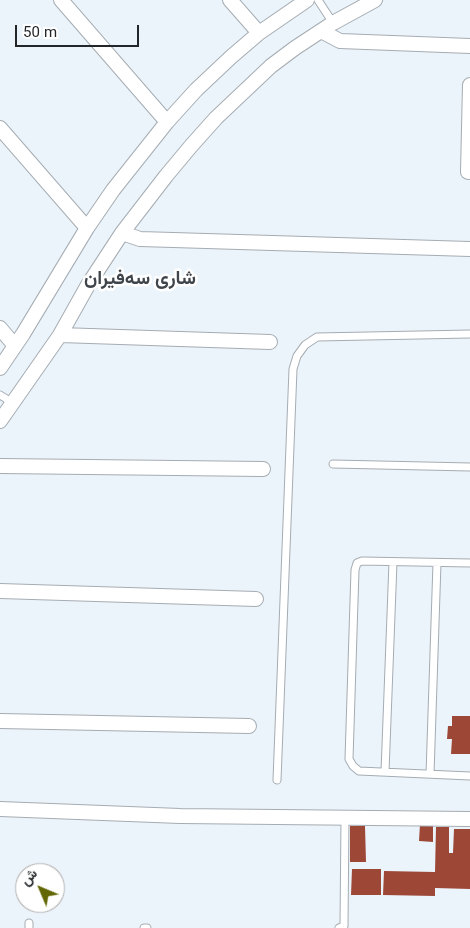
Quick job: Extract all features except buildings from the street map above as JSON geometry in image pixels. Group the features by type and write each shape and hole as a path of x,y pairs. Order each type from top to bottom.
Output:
{"street":[{"path":"61,0 167,122"},
{"path":"230,0 259,33"},
{"path":"0,368 87,228 113,190 167,122 231,56 259,33 307,0"},
{"path":"0,421 60,334 88,285 122,234 166,176 216,118 271,66 333,23 375,0"},
{"path":"321,31 340,41 470,46"},
{"path":"468,172 470,86"},
{"path":"0,128 87,228"},
{"path":"122,234 140,239 470,249"},
{"path":"0,328 15,346"},
{"path":"60,334 270,342"},
{"path":"0,466 263,469"},
{"path":"0,591 256,599"},
{"path":"0,721 249,726"},
{"path":"0,809 180,816 470,819"}],"lane":[{"path":"318,0 333,23"},
{"path":"278,780 293,369 297,356 305,345 317,336 470,334"},
{"path":"0,395 13,404"},
{"path":"333,464 470,467"},
{"path":"470,563 362,561 357,563 355,570 349,759 352,766 359,771 470,776"},
{"path":"385,772 393,562"},
{"path":"430,774 438,563"},
{"path":"342,927 345,818"}],"district":[{"name":"شاری سەفیران","path":"140,281"}]}
